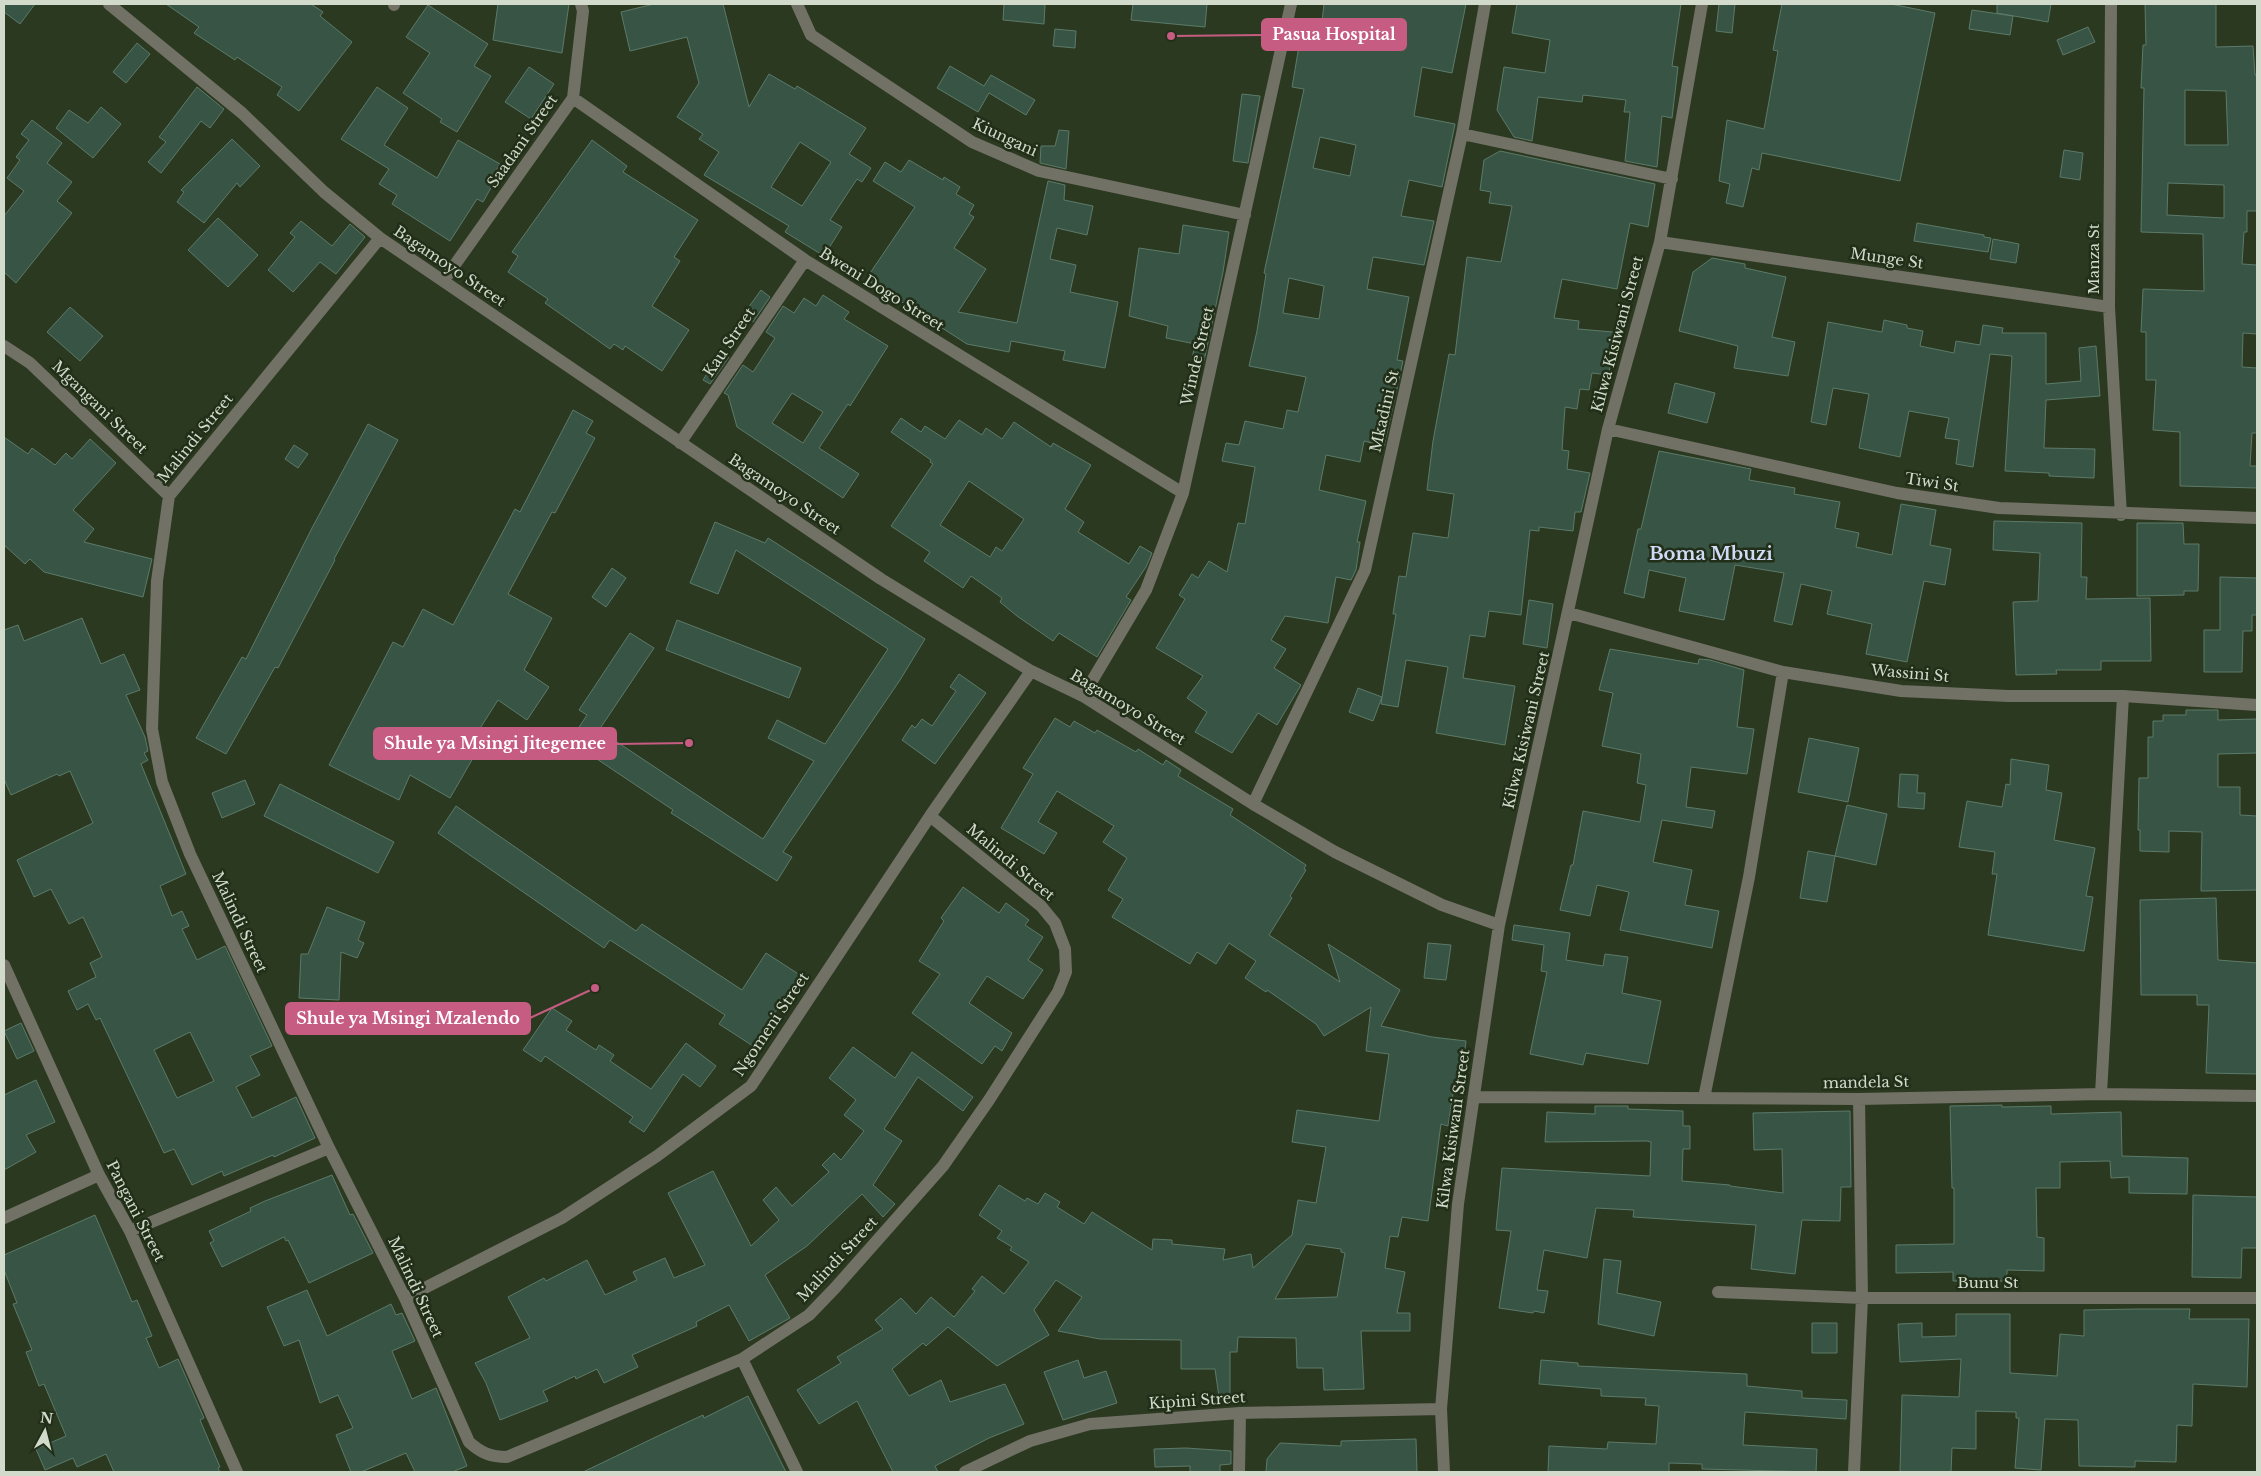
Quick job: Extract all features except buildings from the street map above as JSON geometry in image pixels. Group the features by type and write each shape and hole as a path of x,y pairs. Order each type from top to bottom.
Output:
{"street":[{"name":"Bagamoyo Street","path":"109,4 242,113 324,192 380,238 881,579 1030,671 1083,696 1253,804 1362,866 1442,905 1499,925"},
{"name":"Saadani Street","path":"444,280 573,98 583,11 581,4"},
{"name":"Kiungani","path":"797,4 811,35 972,142 1039,171 1245,215"},
{"name":"Winde Street","path":"1083,696 1146,590 1183,493 1291,4"},
{"name":"Mkadini St","path":"1253,804 1365,570 1462,134 1486,4"},
{"name":"Kilwa Kisiwani Street","path":"1444,1472 1441,1409 1458,1204 1499,925 1608,429 1660,242 1702,4"},
{"name":"Manza St","path":"2110,4 2110,307 2121,514"},
{"name":"Bweni Dogo Street","path":"573,98 805,260 1183,493"},
{"path":"1462,134 1672,180"},
{"name":"Malindi Street","path":"380,238 169,496 157,582 152,729 162,782 190,854 329,1148 405,1298 469,1442 480,1452 493,1457 508,1457 742,1359 809,1314 836,1288 942,1166 989,1100 1058,992 1066,972 1065,949 1055,923 1041,906 930,816"},
{"name":"Munge St","path":"1660,242 2110,307"},
{"name":"Kau Street","path":"680,442 805,260"},
{"name":"Mgangani Street","path":"4,346 30,363 169,496"},
{"name":"Tiwi St","path":"1608,429 1897,493 2000,508 2257,518"},
{"name":"Wassini St","path":"1569,613 1783,672 1901,691 2008,696 2123,696 2257,705"},
{"name":"Ngomeni Street","path":"405,1298 562,1218 657,1156 751,1086 930,816 1030,671"},
{"path":"1704,1098 1749,877 1783,672"},
{"path":"2101,1094 2123,696"},
{"name":"Pangani Street","path":"4,965 98,1175 130,1230 237,1472"},
{"name":"mandela St","path":"1475,1097 1859,1099 2101,1094 2257,1096"},
{"path":"1854,1472 1862,1298 1859,1099"},
{"path":"130,1230 329,1148"},
{"path":"4,1218 98,1175"},
{"name":"Bunu St","path":"1718,1292 1862,1298 2257,1298"},
{"path":"742,1359 797,1472"},
{"name":"Kipini Street","path":"965,1472 1030,1441 1090,1424 1240,1413 1441,1409"},
{"path":"1239,1472 1240,1413"}],"place":[{"name":"Pasua Hospital","path":"1171,36"},
{"name":"Shule ya Msingi Jitegemee","path":"689,743"},
{"name":"Shule ya Msingi Mzalendo","path":"595,988"}],"district":[{"name":"Boma Mbuzi","path":"1711,554"}]}
